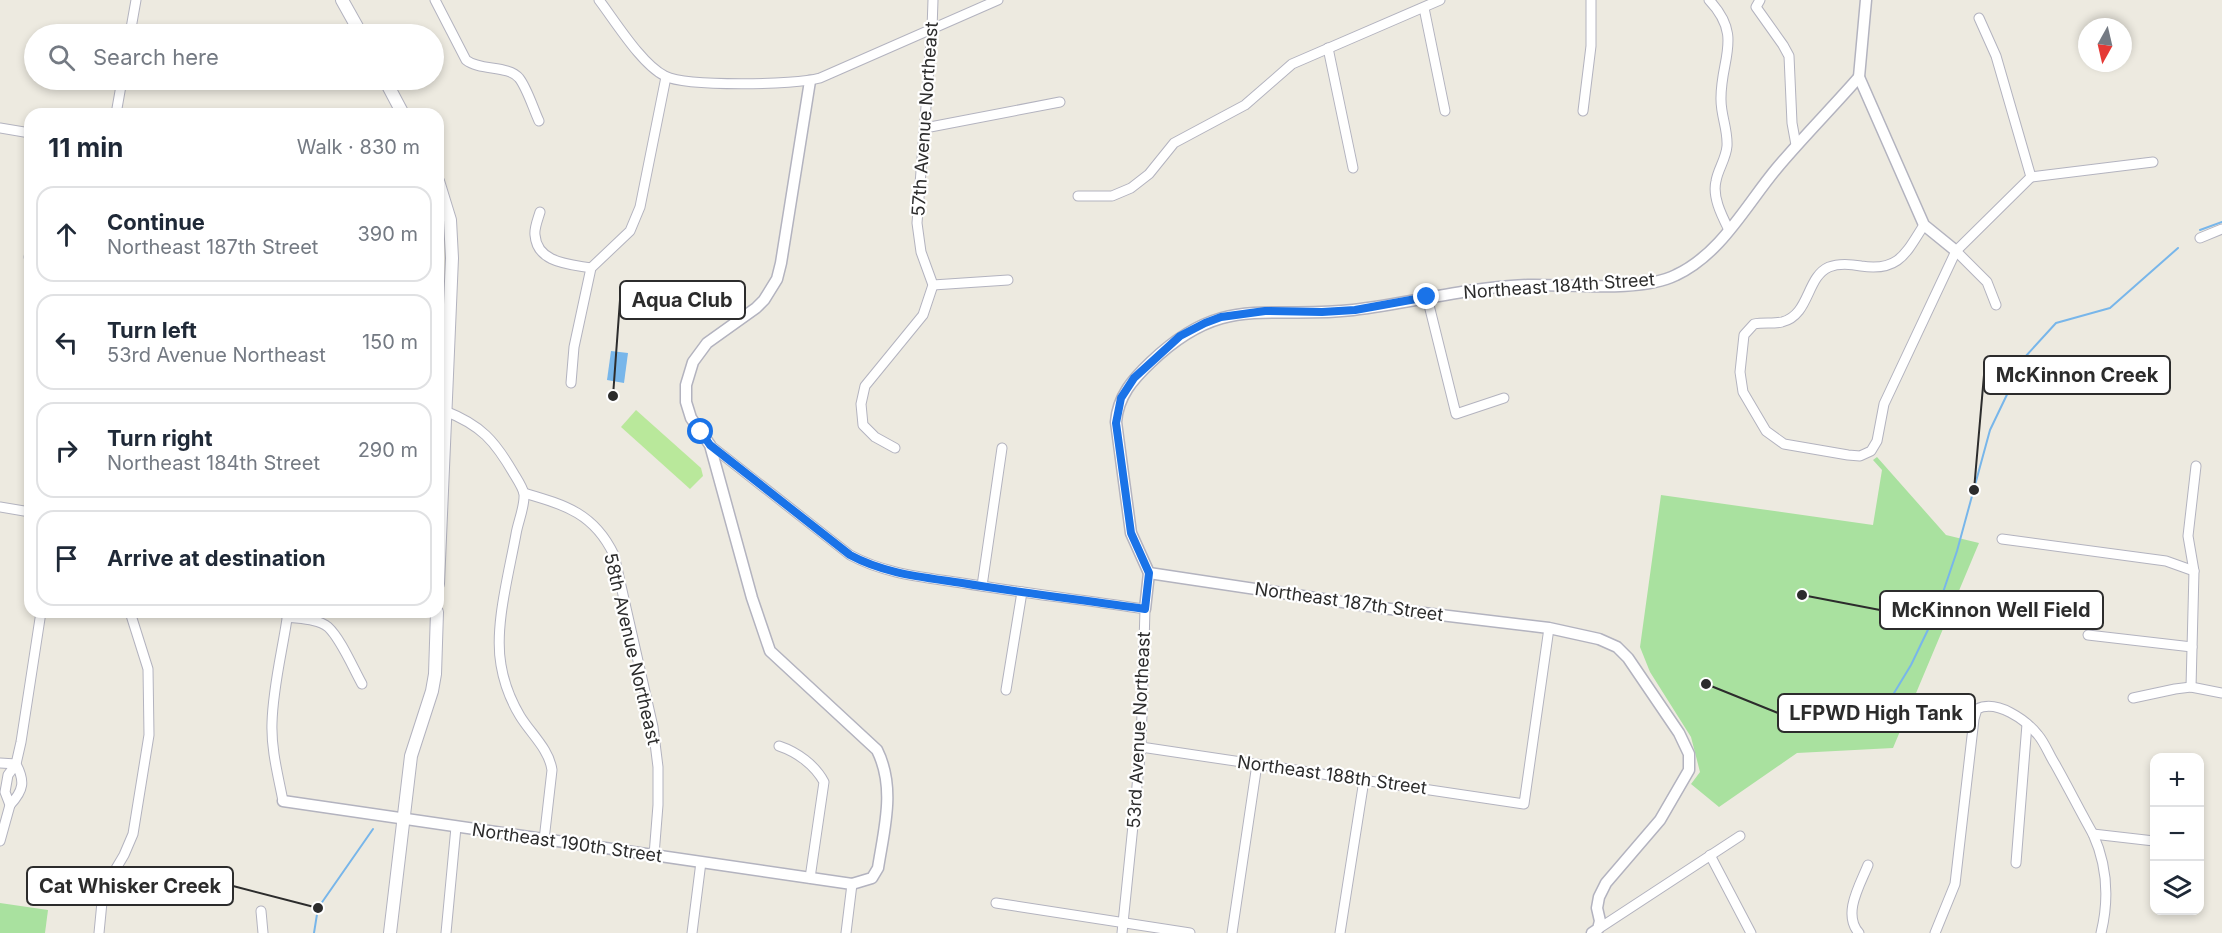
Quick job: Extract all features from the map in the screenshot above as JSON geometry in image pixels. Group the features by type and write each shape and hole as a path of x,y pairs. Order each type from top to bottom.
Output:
{"main road":[{"path":"342,0 355,24"},
{"path":"390,90 400,108"},
{"path":"444,200 452,237 444,436"},
{"path":"390,933 411,756 432,691 435,674 437,618"}],"street":[{"path":"132,24 136,0"},
{"path":"435,0 466,60 473,66 510,72 518,77 539,121"},
{"path":"599,0 644,58 666,76 683,81 706,83 810,81 998,0"},
{"name":"57th Avenue Northeast","path":"933,0 917,223 921,252 933,285"},
{"path":"1078,196 1112,196 1131,188 1149,174 1174,143 1245,105 1292,64 1440,0"},
{"path":"1582,111 1591,46 1591,0"},
{"path":"1709,0 1720,11 1728,38 1728,53 1721,91 1727,148 1716,181 1716,192 1722,217 1729,230"},
{"path":"1760,0 1756,8 1783,45 1788,57 1792,123 1796,145"},
{"path":"1866,0 1858,76 1924,225 1956,251 1987,282 1996,305"},
{"path":"1424,8 1445,111"},
{"path":"1978,18 1996,56 2031,177"},
{"path":"1328,48 1353,168"},
{"path":"571,383 574,347 591,268 630,231 640,207 666,76"},
{"name":"Northeast 184th Street","path":"1149,573 1131,533 1116,423 1121,398 1134,378 1180,336 1205,323 1244,313 1345,311 1503,286 1608,285 1657,281 1674,277 1692,267 1710,252 1757,191 1858,76"},
{"path":"810,81 777,279 764,300 707,343 690,368 686,385 686,402 691,418 710,445 850,555 869,565 888,571 982,586 1145,609"},
{"path":"117,108 120,90"},
{"path":"925,128 1060,102"},
{"path":"0,128 24,132"},
{"path":"1924,225 1903,258 1876,268 1839,264 1827,268 1816,277 1800,310 1792,317 1782,322 1754,324 1744,335 1740,372 1743,392 1766,431 1774,439 1784,444 1848,455 1860,456 1870,451 1877,441 1884,404 1956,251 2031,177 2153,162"},
{"path":"540,212 534,233 537,244 543,252 551,260 591,268"},
{"path":"2200,238 2222,229"},
{"path":"895,448 875,437 864,424 861,404 865,386 923,315 933,285 1008,280"},
{"path":"1427,297 1456,414 1504,398"},
{"path":"445,411 481,429 503,455 524,493 507,584 499,645 501,666 508,693 520,716 548,755 551,763 544,840"},
{"path":"710,445 752,598 770,651 877,750 884,764 888,799 878,868 872,878 862,883 852,884 846,933"},
{"path":"982,586 1002,448"},
{"path":"2192,687 2194,571 2188,536 2196,466"},
{"name":"58th Avenue Northeast","path":"524,493 563,505 583,515 597,527 614,555 653,727 658,767 654,855"},
{"path":"0,507 24,511"},
{"path":"2002,539 2166,561 2194,571"},
{"name":"53rd Avenue Northeast","path":"1122,933 1141,747 1145,609 1149,573"},
{"name":"Northeast 187th Street","path":"1149,573 1382,608 1549,628 1599,639 1617,647 1628,658 1667,713 1689,754 1689,770 1660,820 1606,883 1598,908 1600,921 1595,931"},
{"path":"1006,690 1022,592"},
{"path":"10,805 5,792 8,775 16,764 23,731 40,618"},
{"path":"99,933 102,902 108,882 133,834 149,735 148,669 132,618"},
{"path":"283,801 273,751 272,722 275,686 286,618"},
{"path":"299,618 327,627 336,637 362,684"},
{"name":"Northeast 188th Street","path":"1141,747 1524,804 1549,628"},
{"path":"2088,635 2192,647"},
{"path":"2133,698 2175,688 2192,687 2222,693"},
{"path":"1935,933 1955,884 1974,719 1977,709 1984,706 2009,713 2027,724 2040,737 2093,834 2100,850 2106,878 2101,933"},
{"path":"2016,863 2027,724"},
{"path":"779,746 793,751 819,773 824,782 810,878"},
{"path":"0,763 16,764"},
{"path":"0,841 10,805 20,795 22,777 16,764"},
{"path":"1232,933 1257,764"},
{"path":"1340,933 1364,780"},
{"name":"Northeast 190th Street","path":"283,801 852,884"},
{"path":"446,933 456,827"},
{"path":"2093,834 2150,841"},
{"path":"1595,931 1740,836"},
{"path":"1710,855 1751,933"},
{"path":"692,933 701,862"},
{"path":"1859,933 1853,924 1853,903 1868,865"},
{"path":"996,903 1190,933"},
{"path":"261,911 263,933"}],"green space":[{"path":"636,410 701,468 703,476 690,489 621,427"},
{"path":"1877,457 1946,535 1979,543 1893,748 1797,753 1719,807 1691,784 1700,772 1691,737 1650,672 1640,647 1661,495 1873,525 1882,470 1873,460"},
{"path":"0,903 48,910 45,933 0,933"}],"water":[{"path":"611,351 628,353 624,383 607,380"}],"waterway":[{"path":"2200,230 2222,222"},
{"path":"1871,731 1911,665 1936,613 1957,551 1990,430 2025,357 2056,323 2110,308 2178,248"},
{"path":"314,933 318,908 373,829"}],"place":[{"name":"Aqua Club","path":"613,396"},
{"name":"McKinnon Creek","path":"1974,490"},
{"name":"McKinnon Well Field","path":"1802,595"},
{"name":"LFPWD High Tank","path":"1706,684"},
{"name":"Cat Whisker Creek","path":"318,908"}],"route":[{"path":"701,432 710,445 850,555 869,565 888,571 982,586 1145,609 1149,573 1131,533 1116,423 1121,398 1134,378 1180,336 1221,317 1265,311 1290,313 1355,310 1427,297"}]}
